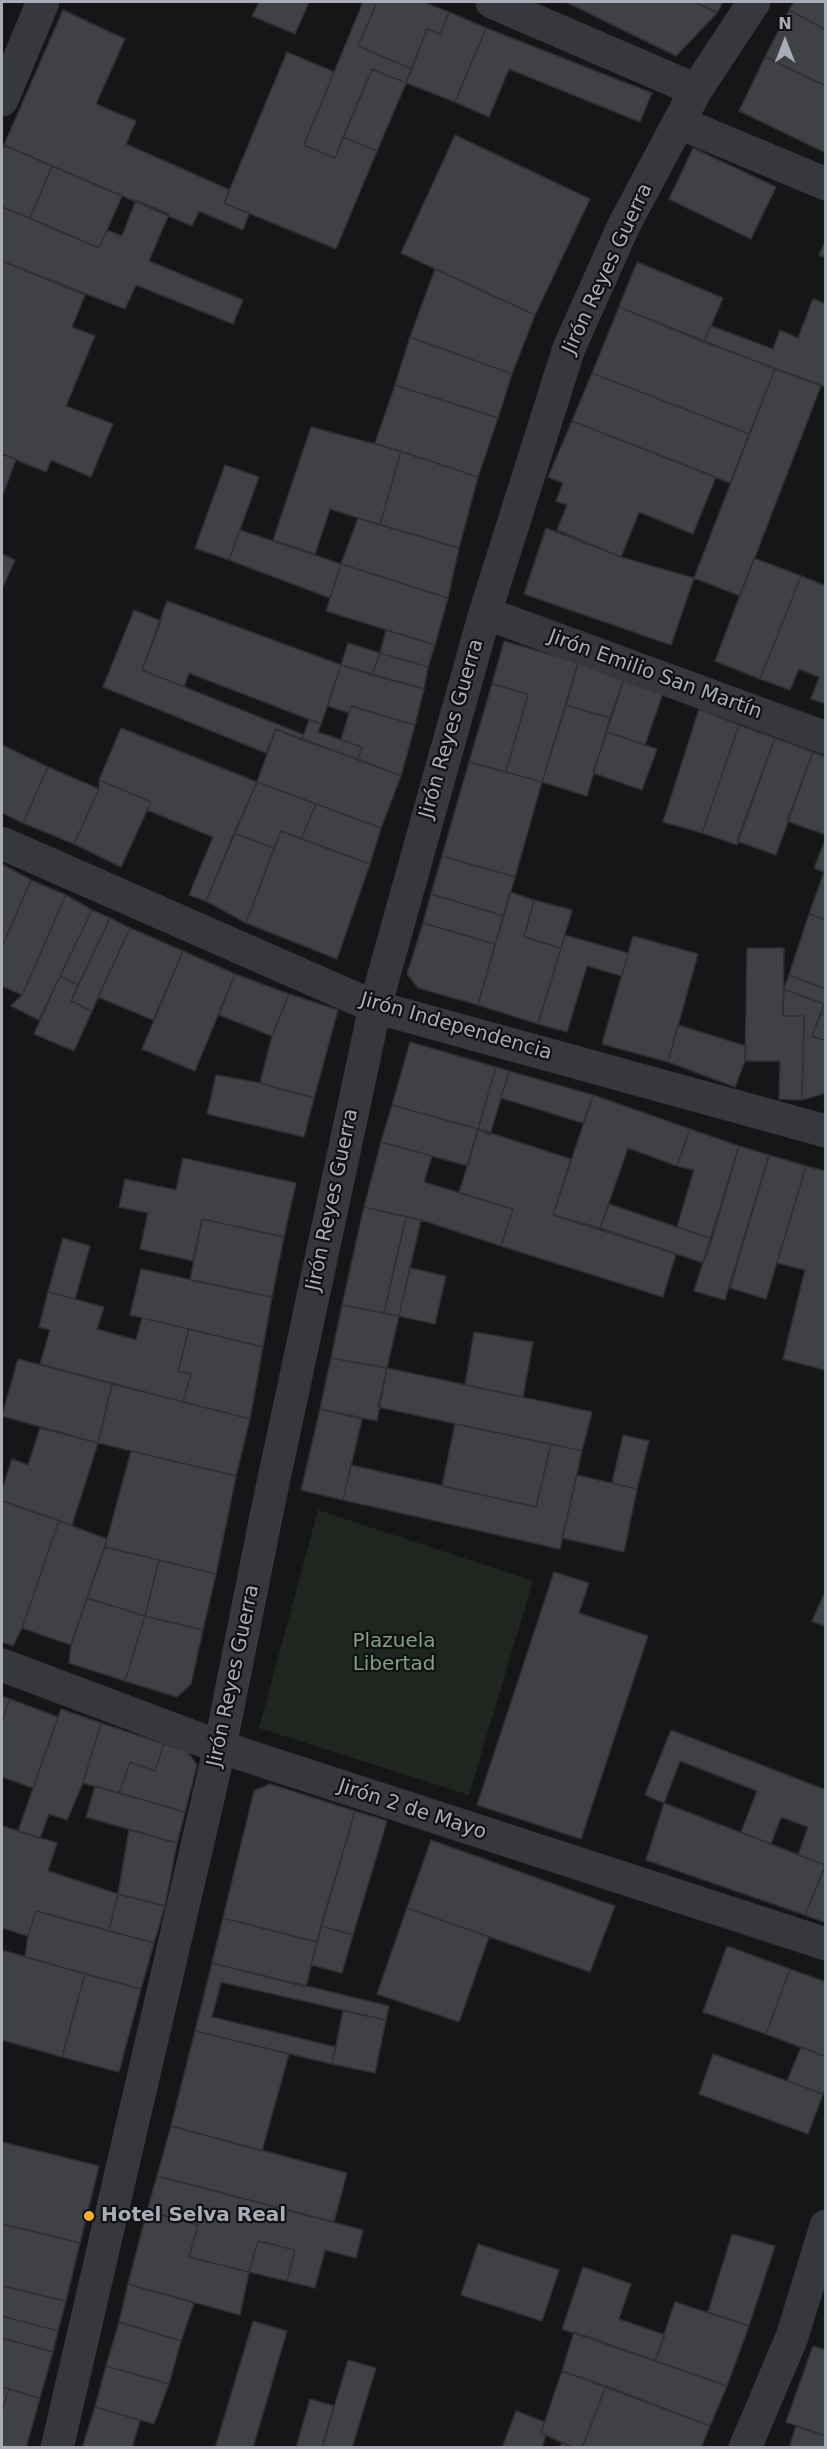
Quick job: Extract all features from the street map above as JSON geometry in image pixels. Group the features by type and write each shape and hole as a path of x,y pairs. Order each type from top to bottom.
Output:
{"street":[{"path":"2,100 43,2"},
{"path":"492,2 696,90"},
{"name":"Jirón Reyes Guerra","path":"57,2448 220,1748 271,1490 375,1007 485,613 569,348 624,225 696,90 754,2"},
{"path":"680,123 825,184"},
{"name":"Jirón Emilio San Martín","path":"485,613 825,738"},
{"name":"Jirón Independencia","path":"2,843 375,1007 825,1131"},
{"name":"Jirón 2 de Mayo","path":"2,1665 220,1748 825,1944"},
{"path":"745,2448 792,2337 825,2226"}],"green space":[{"name":"Plazuela Libertad","path":"318,1510 533,1581 469,1795 259,1728"}],"building":[{"path":"259,2 309,2 295,34 252,16"},
{"path":"363,2 377,2 358,46 412,69 406,83 372,69 335,158 304,145"},
{"path":"377,2 424,2 449,12 440,34 427,29 412,69 358,46"},
{"path":"566,2 695,2 717,13 676,56"},
{"path":"695,2 723,2 717,13"},
{"path":"794,2 826,2 826,30 789,10"},
{"path":"63,10 125,39 96,104 136,121 126,144 230,190 224,203 249,214 243,230 199,211 192,226 4,145"},
{"path":"789,10 826,30 826,86 765,57"},
{"path":"449,12 486,28 455,102 406,83 427,29 440,34"},
{"path":"486,28 652,93 640,122 509,69 489,117 455,102"},
{"path":"287,52 334,72 304,145 335,158 343,137 377,151 336,249 224,203"},
{"path":"765,57 826,86 826,153 739,111"},
{"path":"372,69 406,83 377,151 343,137"},
{"path":"455,135 590,199 535,315 401,253"},
{"path":"4,145 52,166 30,218 2,207 2,150"},
{"path":"693,148 776,187 751,239 669,199"},
{"path":"52,166 122,196 99,248 30,218"},
{"path":"136,200 169,214 149,261 243,300 233,324 136,285 125,309 2,261 2,207 99,248 107,230 122,236"},
{"path":"826,240 826,257 819,255"},
{"path":"2,261 85,295 72,327 95,336 66,406 113,424 91,477 51,460 46,472 2,454"},
{"path":"637,262 723,298 704,342 619,307"},
{"path":"435,269 535,315 512,374 410,337"},
{"path":"813,299 826,304 826,387 704,342 711,326 773,349 780,330 798,338"},
{"path":"619,307 775,369 749,434 592,373"},
{"path":"410,337 512,374 498,418 395,385"},
{"path":"775,369 821,386 740,596 694,578"},
{"path":"592,373 749,434 730,483 572,421"},
{"path":"395,385 498,418 478,477 375,443"},
{"path":"572,421 716,477 693,534 639,512 621,557 557,530 567,505 556,501 563,483 548,477"},
{"path":"311,427 401,451 380,525 330,509 315,554 273,540"},
{"path":"401,451 478,477 459,548 380,525"},
{"path":"2,454 16,459 2,497"},
{"path":"225,465 259,477 229,560 195,548"},
{"path":"358,518 459,548 448,598 341,564"},
{"path":"546,528 621,557 694,578 671,645 524,594"},
{"path":"240,530 341,564 330,598 229,560"},
{"path":"2,554 15,560 3,587 2,587"},
{"path":"754,558 801,576 760,679 715,661"},
{"path":"341,564 448,598 435,645 326,611"},
{"path":"801,576 826,586 826,704 811,699 819,677 799,669 790,690 760,679"},
{"path":"167,601 341,665 321,724 189,673 184,687 142,670"},
{"path":"134,610 161,621 142,670 304,735 302,740 276,729 266,753 103,687"},
{"path":"386,630 435,645 428,667 380,653"},
{"path":"504,641 578,663 542,782 506,772 528,694 492,684"},
{"path":"348,643 380,653 372,675 341,665"},
{"path":"380,653 428,667 424,689 372,675"},
{"path":"578,663 624,679 610,718 566,705"},
{"path":"341,665 424,689 415,725 351,706 349,713 328,706"},
{"path":"624,679 663,693 645,745 607,732"},
{"path":"492,684 528,694 506,772 469,762"},
{"path":"566,705 610,718 587,796 542,782"},
{"path":"351,706 415,725 401,776 358,759 362,747 341,740"},
{"path":"699,709 739,725 702,833 663,822"},
{"path":"309,720 321,724 318,732 362,747 358,759 302,740"},
{"path":"739,725 775,738 737,845 702,833"},
{"path":"121,728 257,782 206,901 189,895 213,837 147,810 151,802 99,780"},
{"path":"276,729 401,776 381,828 257,782"},
{"path":"607,732 657,749 642,790 593,773"},
{"path":"775,738 813,752 776,855 737,841"},
{"path":"2,745 48,767 23,823 2,813"},
{"path":"813,752 826,757 826,835 787,821"},
{"path":"469,762 542,782 515,877 442,856"},
{"path":"48,767 99,789 74,844 23,823"},
{"path":"99,780 151,802 121,867 74,844 99,789"},
{"path":"257,782 316,804 301,839 281,831 274,848 234,833"},
{"path":"316,804 381,828 370,864 301,839"},
{"path":"281,831 370,864 337,959 246,923"},
{"path":"234,833 274,848 246,923 206,901"},
{"path":"826,838 826,873 814,868"},
{"path":"442,856 515,877 504,916 431,894"},
{"path":"2,864 31,880 2,947"},
{"path":"824,872 826,873 826,920 809,914"},
{"path":"31,880 66,895 22,995 2,986 2,947"},
{"path":"510,892 534,900 524,937 561,948 538,1024 478,1005"},
{"path":"431,894 504,916 495,944 423,923"},
{"path":"66,895 92,910 39,1020 11,1006 22,995"},
{"path":"534,900 572,910 561,948 524,937"},
{"path":"92,910 110,918 78,985 60,976"},
{"path":"809,914 826,920 826,989 789,975"},
{"path":"110,918 130,928 92,1011 71,1001"},
{"path":"423,923 495,944 478,1005 418,988 407,974"},
{"path":"130,928 183,951 153,1020 98,997"},
{"path":"565,935 628,953 622,976 587,966 567,1032 538,1024"},
{"path":"633,936 698,954 668,1062 602,1044"},
{"path":"747,948 784,948 783,1016 804,1016 802,1100 779,1099 780,1061 745,1061"},
{"path":"183,951 235,974 195,1071 142,1049"},
{"path":"235,974 289,994 272,1036 219,1015"},
{"path":"789,975 826,989 826,1016 821,1014 824,1004 784,989"},
{"path":"60,976 78,985 71,1001 92,1011 74,1051 34,1034"},
{"path":"784,989 824,1004 812,1036 826,1041 826,1093 802,1100 804,1016 783,1016"},
{"path":"289,994 338,1010 314,1098 260,1083 272,1036"},
{"path":"821,1014 826,1016 826,1041 812,1036"},
{"path":"678,1025 746,1046 745,1061 735,1087 668,1062"},
{"path":"410,1042 496,1067 478,1129 392,1105"},
{"path":"496,1067 509,1071 490,1135 478,1129"},
{"path":"509,1071 593,1095 583,1123 501,1098"},
{"path":"216,1075 260,1083 314,1098 304,1137 207,1114"},
{"path":"593,1095 690,1129 677,1166 628,1148 600,1228 553,1215"},
{"path":"392,1105 478,1129 468,1166 381,1142"},
{"path":"478,1129 571,1159 553,1215 676,1254 663,1297 501,1246 513,1209 459,1193"},
{"path":"690,1129 739,1146 712,1239 677,1227 694,1170 677,1166"},
{"path":"381,1142 432,1156 424,1182 513,1209 501,1246 421,1220 364,1207"},
{"path":"739,1146 769,1155 725,1300 694,1291"},
{"path":"769,1155 806,1166 766,1299 730,1288"},
{"path":"183,1158 296,1183 284,1237 202,1219 193,1261 140,1249 148,1213 119,1207 125,1179 176,1190"},
{"path":"806,1166 826,1171 825,1370 783,1359 805,1270 777,1263"},
{"path":"609,1204 712,1239 703,1263 600,1228"},
{"path":"364,1207 406,1217 384,1313 342,1305"},
{"path":"406,1217 421,1220 399,1316 384,1313"},
{"path":"202,1219 284,1237 272,1297 190,1280"},
{"path":"63,1238 90,1246 75,1299 48,1292"},
{"path":"410,1268 446,1276 435,1324 399,1316"},
{"path":"141,1269 272,1297 263,1347 130,1315"},
{"path":"48,1292 104,1307 97,1329 136,1340 142,1318 189,1329 178,1371 191,1374 183,1402 40,1364 50,1330 39,1327"},
{"path":"342,1305 399,1316 387,1368 331,1358"},
{"path":"189,1329 263,1347 250,1419 183,1402 191,1374 178,1371"},
{"path":"474,1332 533,1342 523,1397 465,1385"},
{"path":"331,1358 387,1368 377,1421 320,1409"},
{"path":"18,1359 112,1384 98,1443 2,1416"},
{"path":"387,1368 592,1412 582,1451 378,1407"},
{"path":"112,1384 250,1419 236,1476 98,1443"},
{"path":"320,1409 362,1419 343,1500 301,1490"},
{"path":"455,1424 551,1444 536,1507 442,1486"},
{"path":"40,1428 98,1443 72,1525 2,1501 2,1490 12,1459 28,1465"},
{"path":"623,1435 649,1441 637,1489 612,1483"},
{"path":"551,1444 582,1451 560,1549 343,1500 351,1465 536,1507"},
{"path":"131,1451 236,1476 216,1574 105,1547"},
{"path":"577,1475 637,1489 624,1552 562,1538"},
{"path":"2,1501 59,1521 22,1628 13,1646 2,1642"},
{"path":"59,1521 107,1539 71,1645 22,1628"},
{"path":"105,1547 159,1560 145,1616 87,1598"},
{"path":"159,1560 216,1574 203,1630 145,1616"},
{"path":"554,1572 589,1583 579,1613 648,1636 581,1839 477,1805"},
{"path":"826,1590 826,1627 812,1621"},
{"path":"87,1598 145,1616 125,1681 69,1663 71,1645"},
{"path":"145,1616 203,1630 191,1684 177,1697 125,1681"},
{"path":"2,1696 10,1699 2,1722"},
{"path":"10,1699 58,1717 33,1788 2,1777 2,1722"},
{"path":"61,1709 101,1723 83,1783 67,1820 49,1814 40,1838 18,1831"},
{"path":"101,1723 164,1744 155,1771 130,1762 119,1793 83,1783"},
{"path":"671,1730 826,1790 825,1865 798,1855 808,1827 781,1817 771,1844 741,1832 757,1791 680,1761 664,1803 645,1795"},
{"path":"164,1744 187,1751 197,1765 185,1812 119,1793 130,1762 155,1771"},
{"path":"270,1784 355,1811 317,1942 223,1918 254,1791"},
{"path":"95,1786 185,1812 177,1843 86,1817"},
{"path":"664,1803 825,1865 805,1915 646,1860"},
{"path":"355,1811 387,1821 353,1935 321,1926"},
{"path":"2,1826 57,1843 48,1871 118,1894 109,1931 36,1911 28,1936 2,1928"},
{"path":"129,1830 177,1843 165,1906 118,1894"},
{"path":"431,1840 615,1906 590,1972 407,1908"},
{"path":"826,1865 826,1923 805,1915"},
{"path":"118,1894 165,1906 154,1943 109,1931"},
{"path":"407,1908 489,1937 459,2022 377,1994"},
{"path":"36,1911 154,1943 141,1989 25,1957 28,1936"},
{"path":"223,1918 317,1942 306,1987 212,1963"},
{"path":"321,1926 353,1935 342,1973 311,1965"},
{"path":"727,1946 790,1969 766,2034 703,2012"},
{"path":"2,1950 85,1974 62,2057 2,2040"},
{"path":"212,1963 389,2006 386,2020 221,1982 212,2017 336,2047 332,2064 195,2031"},
{"path":"790,1969 826,1982 826,2057 766,2034"},
{"path":"85,1974 141,1989 119,2072 62,2057"},
{"path":"343,2011 386,2020 375,2073 332,2064"},
{"path":"195,2031 289,2054 262,2151 171,2126"},
{"path":"801,2047 826,2057 826,2087 823,2094 787,2081"},
{"path":"713,2054 823,2094 808,2134 699,2094"},
{"path":"171,2126 347,2173 334,2222 157,2176"},
{"path":"2,2142 99,2166 80,2243 2,2224"},
{"path":"157,2176 363,2230 356,2258 325,2250 315,2288 287,2281 295,2250 258,2241 249,2272 189,2257 198,2225 147,2211"},
{"path":"147,2211 198,2225 189,2257 249,2272 240,2315 128,2284"},
{"path":"2,2224 80,2243 66,2301 2,2286"},
{"path":"732,2234 775,2246 749,2326 708,2312"},
{"path":"258,2241 295,2250 287,2281 249,2272"},
{"path":"478,2244 559,2270 542,2321 461,2295"},
{"path":"583,2267 631,2284 619,2319 665,2335 655,2361 562,2329"},
{"path":"128,2284 194,2303 181,2341 119,2322"},
{"path":"2,2286 66,2301 58,2331 2,2316"},
{"path":"675,2302 749,2326 727,2386 655,2361"},
{"path":"2,2316 58,2331 53,2352 2,2338"},
{"path":"253,2321 287,2331 253,2448 215,2448"},
{"path":"119,2322 181,2341 169,2384 106,2366"},
{"path":"574,2332 727,2386 710,2426 562,2371"},
{"path":"2,2338 53,2352 40,2398 2,2387"},
{"path":"813,2346 826,2350 826,2436 786,2422"},
{"path":"348,2360 376,2368 352,2448 322,2448"},
{"path":"106,2366 169,2384 154,2424 95,2407"},
{"path":"562,2371 606,2386 582,2448 574,2448 541,2433"},
{"path":"606,2386 710,2426 701,2448 582,2448"},
{"path":"2,2387 9,2389 2,2412"},
{"path":"9,2389 40,2398 26,2448 2,2448 2,2412"},
{"path":"310,2399 334,2406 322,2448 296,2448"},
{"path":"95,2407 140,2420 132,2448 82,2448"},
{"path":"516,2411 545,2422 541,2433 546,2435 542,2448 502,2448"},
{"path":"796,2426 826,2436 826,2448 789,2448"},
{"path":"562,2442 574,2448 560,2448"}],"place":[{"name":"Hotel Selva Real","path":"89,2216"}]}
